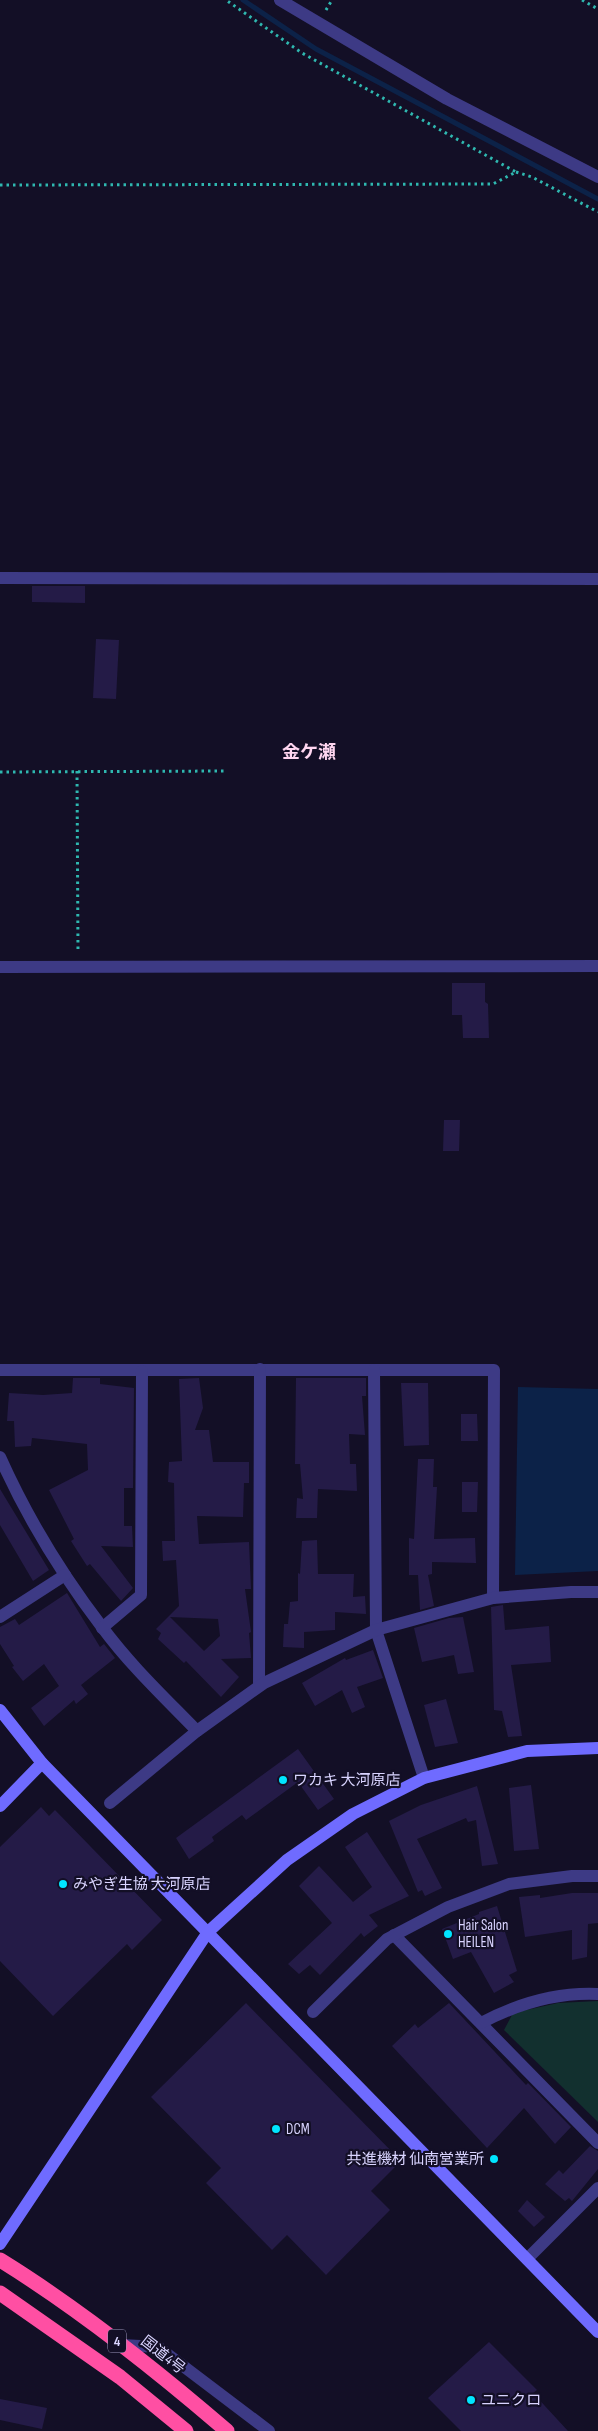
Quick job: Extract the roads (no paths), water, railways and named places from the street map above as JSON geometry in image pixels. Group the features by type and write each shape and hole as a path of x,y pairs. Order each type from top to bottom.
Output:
{"highway":[{"name":"国道4号","path":"0,2260 32,2279 122,2345 227,2431"},
{"name":"4","path":"0,2293 120,2377 186,2431"}],"street":[{"path":"280,0 447,99 598,177"},
{"path":"0,578 598,579"},
{"path":"0,967 598,966"},
{"path":"0,1370 494,1370 493,1598"},
{"path":"259,1686 260,1370"},
{"path":"374,1370 376,1630 424,1778"},
{"path":"102,1628 140,1595 142,1371"},
{"path":"0,1457 10,1479 65,1575 102,1628 145,1678 197,1731"},
{"path":"0,1617 65,1575"},
{"path":"110,1803 197,1731 259,1686 376,1630 493,1598 571,1592 598,1592"},
{"path":"0,1710 42,1762 598,2332"},
{"path":"0,2244 208,1932 287,1860 353,1814 424,1778 527,1752 598,1748"},
{"path":"0,1806 42,1762"},
{"path":"313,2012 387,1939 448,1906 509,1884 572,1876 598,1876"},
{"path":"394,1935 598,2143"},
{"path":"481,2023 509,2008 542,1998 598,1994"},
{"path":"527,2259 598,2188"},
{"path":"122,2345 158,2347 269,2431"}],"water":[{"path":"518,1387 598,1389 598,1571 515,1575"}],"waterway":[{"path":"243,0 316,49 598,199"}],"place":[{"name":"ワカキ 大河原店","path":"283,1780"},
{"name":"みやぎ生協 大河原店","path":"63,1884"},
{"name":"Hair Salon HEILEN","path":"448,1934"},
{"name":"DCM","path":"276,2129"},
{"name":"共進機材 仙南営業所","path":"494,2159"},
{"name":"ユニクロ","path":"471,2400"}],"district":[{"name":"金ケ瀬","path":"309,752"}]}
